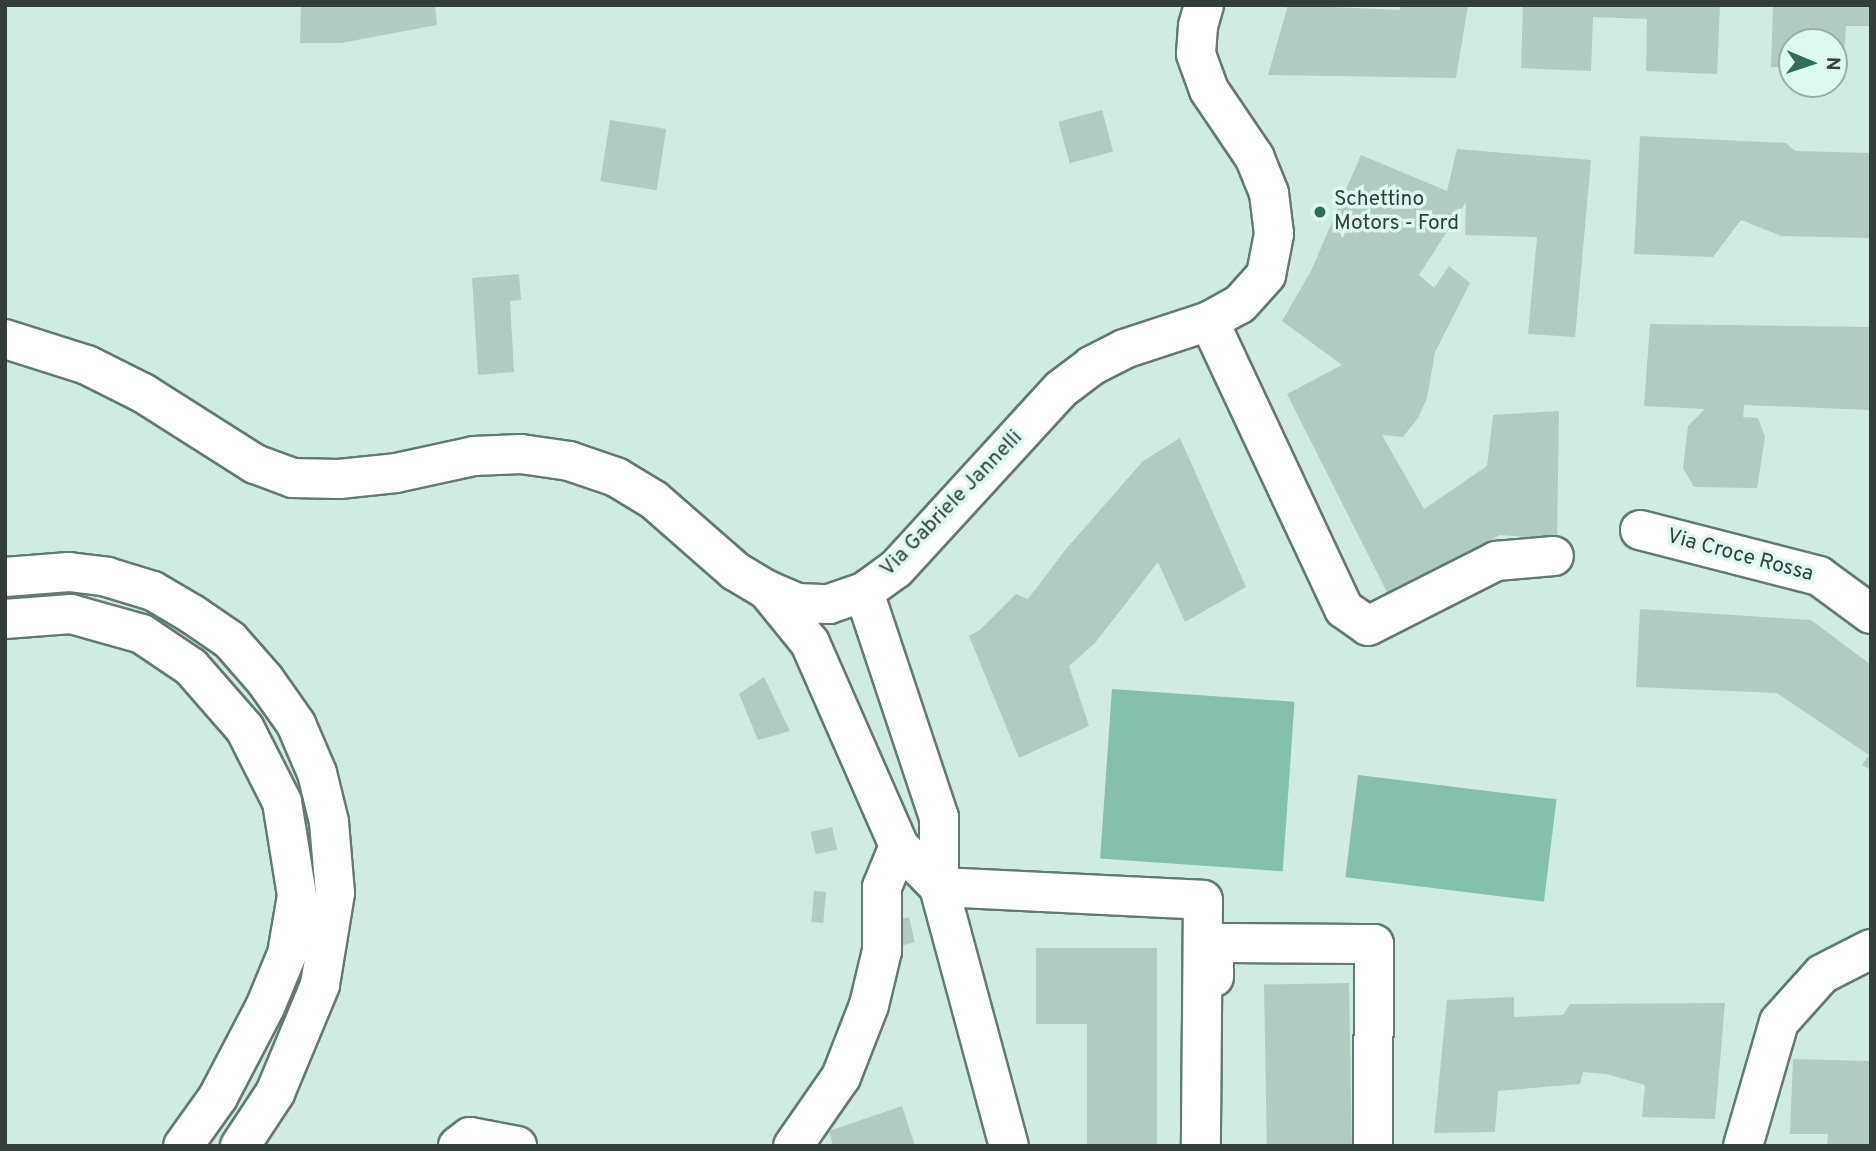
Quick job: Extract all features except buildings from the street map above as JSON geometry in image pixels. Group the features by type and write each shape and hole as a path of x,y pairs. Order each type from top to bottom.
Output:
{"main road":[{"name":"Via Gabriele Jannelli","path":"5,339 87,365 143,393 255,464 293,478 339,479 397,473 474,456 521,454 569,461 616,477 653,500 735,571 767,590 797,603 829,604 864,592 895,569 1071,382 1091,366 1124,349 1209,321 1240,304 1266,275 1274,234 1269,192 1255,158 1209,90 1196,54 1198,26 1204,5"},
{"path":"1209,321 1344,609 1367,625 1496,561 1554,556"},
{"name":"Via Croce Rossa","path":"1640,530 1819,576 1871,614"},
{"path":"5,577 69,572 107,577 153,591 192,614 230,640 265,680 296,724 312,761 329,822 335,893 320,985 275,1093 240,1146"},
{"path":"767,590 810,643 899,846 939,887 1203,900 1201,1146"},
{"path":"864,592 939,817 939,887 1009,1146"},
{"path":"5,619 71,614 142,634 191,667 245,729 282,802 297,897 287,954 265,1007 218,1097 183,1146"},
{"path":"793,1146 841,1077 869,1005 881,951 883,887 899,846"},
{"path":"1214,1146 1214,943 1374,944 1373,1146"},
{"path":"1743,1146 1779,1022 1822,974 1871,949"},
{"path":"458,1146 470,1137 517,1146"}],"green space":[{"path":"1112,689 1295,702 1283,871 1100,859"},
{"path":"1358,775 1557,799 1544,902 1345,877"}],"place":[{"name":"Schettino Motors - Ford","path":"1320,212"}]}
